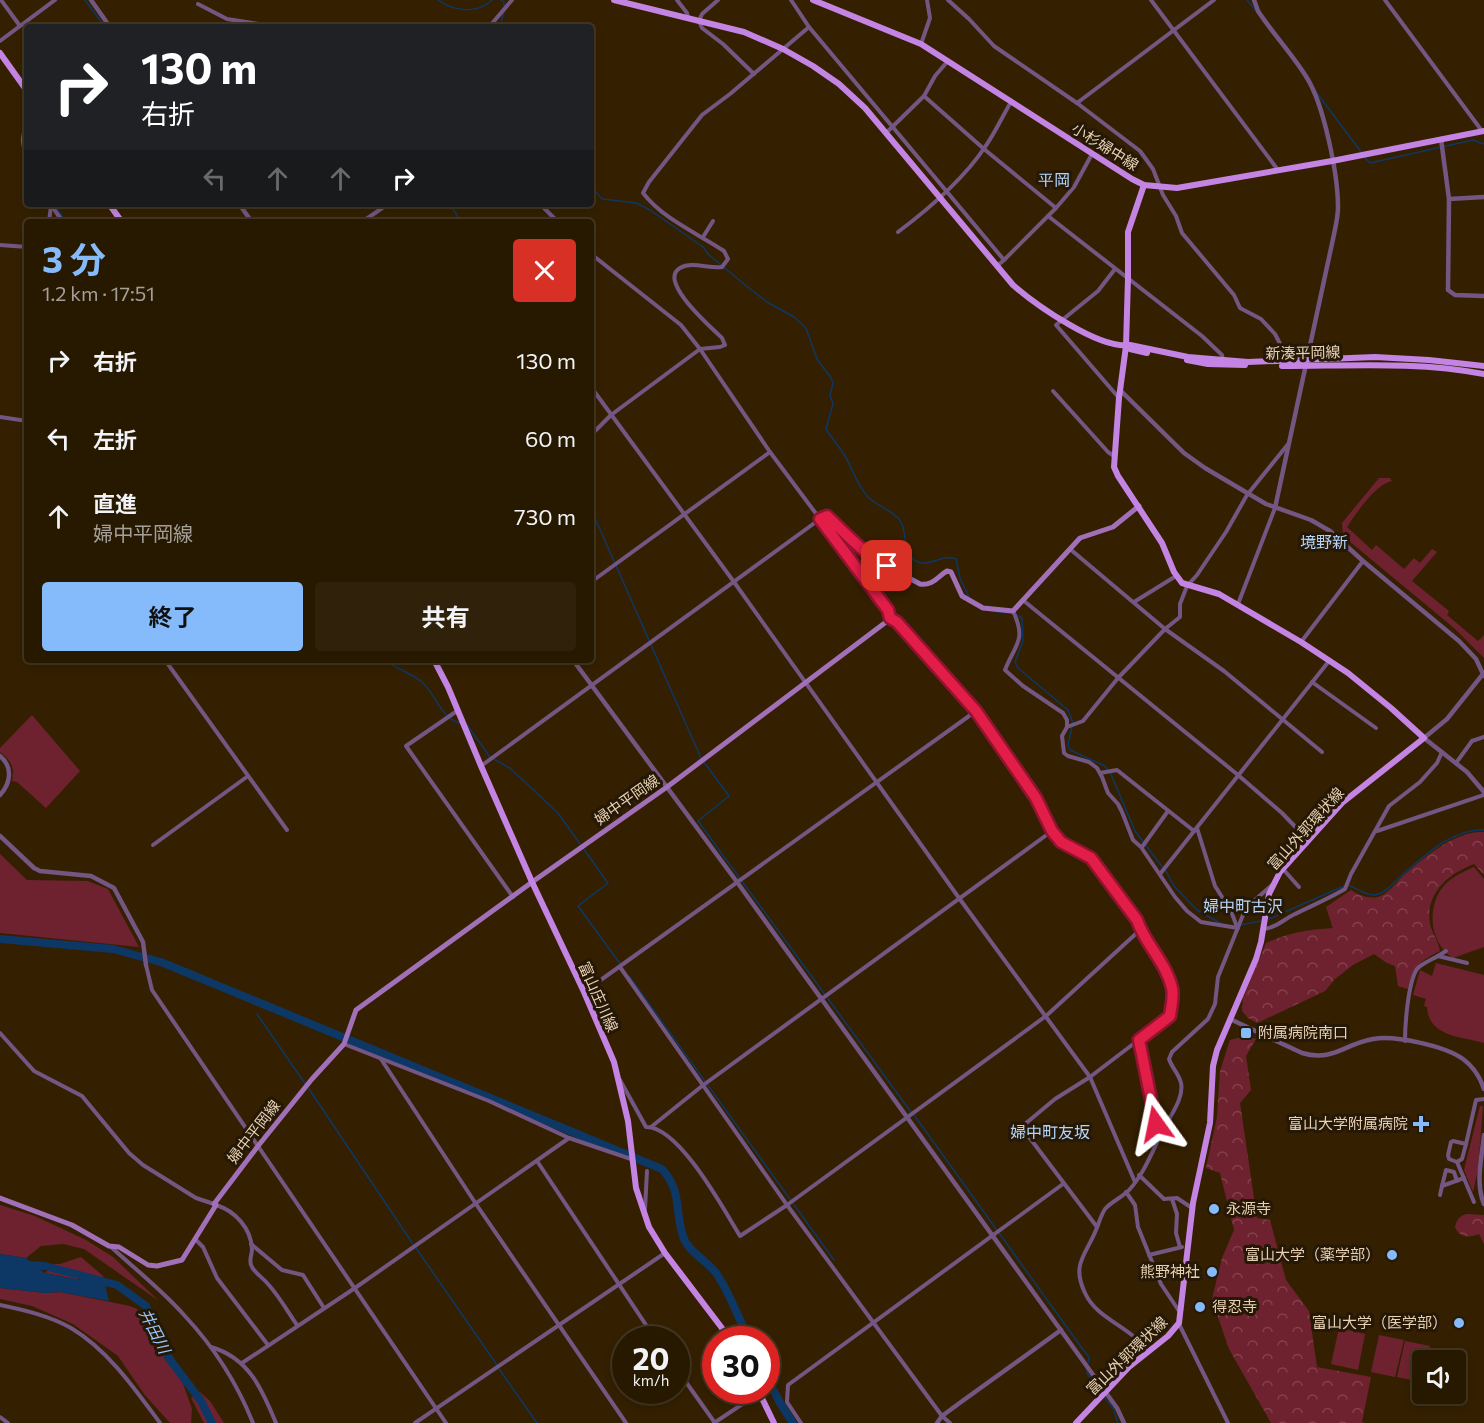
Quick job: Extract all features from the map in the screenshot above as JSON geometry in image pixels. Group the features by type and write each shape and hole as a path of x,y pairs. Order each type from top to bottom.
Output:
{"main road":[{"path":"614,0 744,32 783,49 813,66 839,84 865,108 996,267 1033,303 1060,320 1104,340 1126,346"},
{"name":"小杉婦中線","path":"813,0 828,3 921,44 1144,185 1177,188 1203,184 1483,131"},
{"path":"0,53 24,87"},
{"path":"1144,185 1128,232 1126,346 1114,456 1114,467 1118,476 1162,543 1176,576 1187,586 1219,594 1301,642 1329,660 1391,708 1424,738"},
{"name":"新湊平岡線","path":"1126,346 1130,350 1208,364 1352,364 1429,367 1484,374"},
{"name":"新湊平岡線","path":"1126,346 1188,357 1223,360 1306,363 1375,357 1484,366"},
{"path":"890,618 888,610 820,519 827,516 874,559 920,584 928,584 948,571 951,572 962,596 983,608 1013,611 1080,538 1113,527 1139,506"},
{"name":"婦中平岡線","path":"0,1198 72,1225 109,1246 119,1247 148,1265 157,1266 182,1260 215,1205 258,1146 312,1079 344,1044 356,1010 667,787 890,618"},
{"name":"富山庄川線","path":"435,663 532,882 584,992 617,1074 628,1121 636,1188 644,1215 665,1253 721,1326"},
{"name":"富山外郭環状線","path":"1076,1423 1129,1367 1168,1336 1179,1323 1193,1208 1210,1123 1213,1066 1217,1050 1256,959 1272,885 1283,869 1342,803 1424,738"},
{"path":"765,1404 774,1423"}],"street":[{"path":"1,0 20,26"},
{"path":"0,41 55,0"},
{"path":"91,0 108,24"},
{"path":"492,24 512,0"},
{"path":"677,0 688,19"},
{"path":"718,0 702,14 699,21 702,28 723,44 754,74"},
{"path":"791,0 809,27 1004,260"},
{"path":"948,0 994,46 1077,103 1140,151 1153,169 1182,233 1234,296 1240,308 1261,319 1275,334 1289,362"},
{"path":"1151,0 1278,170"},
{"path":"1077,103 1214,0"},
{"path":"1238,604 1275,508 1337,223 1337,197 1332,161 1317,97 1307,78 1258,11 1254,0"},
{"path":"1385,0 1483,131"},
{"path":"921,44 930,18 929,1"},
{"path":"198,4 227,19 260,24"},
{"path":"594,432 611,415 700,349 725,345 722,338 682,295 674,281 675,273 680,267 722,267 728,259 724,251 664,213 643,193 649,182 702,115 809,27"},
{"path":"886,134 924,96 935,76 947,62"},
{"path":"924,96 1056,208"},
{"path":"898,232 946,192 984,149 1011,102"},
{"path":"24,131 24,148"},
{"path":"1441,139 1449,199 1448,290 1455,295 1484,296"},
{"path":"996,267 1074,187 1092,154"},
{"path":"1449,199 1484,197"},
{"path":"240,207 250,219"},
{"path":"368,218 383,207"},
{"path":"543,207 555,219"},
{"path":"1048,216 1202,336 1222,355 1223,360"},
{"path":"703,237 713,221"},
{"path":"0,245 24,247"},
{"path":"481,766 820,519 770,452 700,349 675,319 594,258"},
{"path":"1115,269 1098,291 1056,325 1119,398"},
{"path":"1120,390 1184,453 1246,495 1320,524 1460,641 1476,659 1484,674 1447,719 1424,738 1456,763 1484,793 1376,831"},
{"path":"594,391 1090,1077 1135,1182"},
{"path":"1053,391 1114,456"},
{"path":"0,417 24,421"},
{"path":"1067,727 1083,720 1118,678 1165,629 1180,617 1180,604 1187,586 1226,532 1246,495 1290,442"},
{"path":"594,580 770,452"},
{"path":"1070,549 1165,629 1224,671 1322,752"},
{"path":"1301,642 1363,561"},
{"path":"1134,602 1176,576"},
{"path":"1024,601 1238,775 1282,813 1308,841"},
{"path":"1013,611 1020,637 1018,646 1005,670 1023,686 1056,707 1067,720 1067,727 1062,736 1064,753 1089,762 1100,773 1108,793 1122,812 1128,832 1186,911 1201,922 1238,928"},
{"path":"890,618 897,622 976,711 1036,798 1052,831 1061,842 1091,858 1137,920 1140,930 1162,963 1173,990 1170,1016 1090,1077 1055,1099 1025,1124 1026,1133 1097,1227"},
{"path":"1160,874 1329,660"},
{"path":"167,663 287,830"},
{"path":"575,663 737,882 1061,1330 1117,1408 1124,1423"},
{"path":"1312,682 1376,728"},
{"path":"457,711 406,746 513,897"},
{"path":"584,992 976,711"},
{"path":"1456,763 1472,741 1484,736"},
{"path":"1264,929 1276,926 1345,889 1347,881 1389,806 1420,782 1442,753"},
{"path":"0,756 6,761 9,769 7,788 0,795"},
{"path":"1100,773 1117,770 1195,830 1215,886 1231,910 1238,928"},
{"path":"153,845 248,776"},
{"path":"1141,847 1168,811"},
{"path":"651,1127 702,1086 1052,831"},
{"path":"0,836 40,872 91,876 114,888 143,942 152,990 446,1423"},
{"path":"1283,869 1299,887"},
{"path":"1148,1352 1134,1335 1098,1311 1085,1294 1079,1272 1081,1259 1103,1212 1135,1182 1176,1107 1182,1083 1169,1059 1172,1052 1208,1019 1215,1004 1218,977 1248,906 1272,885"},
{"path":"617,1074 646,1127 651,1127 672,1140 701,1171 740,1236 787,1205 1046,1016 1140,930"},
{"path":"1405,1041 1405,1013 1415,974 1418,968 1446,951"},
{"path":"1437,956 1467,963"},
{"path":"620,967 787,1205 942,1416 950,1423"},
{"path":"1230,1019 1302,1053 1314,1056 1322,1057 1333,1054 1355,1044 1374,1039 1405,1041 1440,1049 1463,1059 1472,1067 1484,1089"},
{"path":"0,1033 34,1071 82,1096 129,1154 143,1166 196,1198 223,1208 238,1219 247,1231 252,1250 249,1261 252,1268 268,1285 297,1325"},
{"path":"1139,1040 1159,1139"},
{"path":"344,1044 489,1101 569,1138 631,1160"},
{"path":"381,1059 476,1204 626,1423"},
{"path":"1457,1162 1462,1159 1476,1100 1484,1099"},
{"path":"1484,1135 1480,1193 1484,1204"},
{"path":"242,1363 355,1288 569,1138"},
{"path":"1466,1144 1453,1140 1448,1155 1449,1159 1457,1162 1474,1202"},
{"path":"537,1161 647,1326"},
{"path":"1440,1195 1446,1170 1454,1172 1457,1181"},
{"path":"644,1215 648,1171"},
{"path":"1139,1175 1164,1199 1178,1198 1193,1208"},
{"path":"1442,1186 1464,1178"},
{"path":"801,1423 787,1402 788,1385 1063,1184"},
{"path":"1126,1192 1135,1205 1138,1227 1161,1284 1181,1315"},
{"path":"1172,1199 1180,1247"},
{"path":"195,1239 203,1247 217,1278 268,1345"},
{"path":"250,1243 282,1270 303,1275 324,1308"},
{"path":"109,1246 184,1314 228,1371 253,1423"},
{"path":"1149,1255 1180,1247 1188,1248"},
{"path":"415,1423 665,1253"},
{"path":"0,1305 34,1313 71,1328 112,1362 160,1423"},
{"path":"1179,1323 1228,1423"},
{"path":"937,1423 942,1416 1061,1330"},
{"path":"210,1346 225,1351 242,1363 257,1383 276,1423"},
{"path":"690,1388 714,1423 742,1404"},
{"path":"0,1417 8,1423"}],"green space":[{"path":"1379,478 1390,478 1392,481 1379,487 1373,493 1347,527 1372,550 1376,545 1404,569 1414,558 1420,563 1432,549 1437,552 1412,581 1449,611 1447,615 1478,641 1484,635 1484,658 1454,628 1343,536 1342,523"},
{"path":"32,715 80,771 46,808 17,782 12,781 11,765 0,752 0,748"},
{"path":"1484,832 1484,875 1474,864 1455,873 1440,886 1431,903 1429,913 1432,931 1440,951 1418,965 1408,989 1398,986 1395,966 1374,954 1353,965 1335,979 1325,991 1257,1023 1242,1011 1243,998 1266,943 1299,932 1333,928 1326,907 1351,890 1367,897 1381,896 1440,846 1462,836"},
{"path":"0,854 27,880 88,881 108,889 139,947 0,933"},
{"path":"1474,867 1484,879 1484,947 1453,958 1440,945 1436,936 1433,927 1433,908 1446,883"},
{"path":"1436,963 1484,975 1484,1043 1447,1034 1440,1030 1433,1024 1427,1007 1424,1006 1426,999 1413,995 1420,970 1432,976"},
{"path":"1246,1036 1256,1039 1246,1056 1251,1090 1240,1103 1257,1218 1270,1220 1286,1280 1309,1311 1317,1367 1371,1377 1362,1422 1365,1423 1271,1423 1229,1349 1212,1299 1222,1258 1234,1230 1220,1173 1206,1168 1217,1117 1220,1071 1230,1040"},
{"path":"1480,1106 1483,1106 1478,1169 1473,1192 1464,1170"},
{"path":"0,1205 35,1216 86,1240 113,1257 159,1301 84,1249 63,1244 41,1246 26,1258 0,1254"},
{"path":"1467,1214 1484,1215 1484,1244 1479,1234 1465,1236 1457,1231 1455,1227 1458,1220"},
{"path":"81,1257 103,1276 104,1280 75,1279 45,1273 55,1264"},
{"path":"0,1288 45,1293 60,1292 137,1309 174,1358 192,1409 191,1423 170,1423 144,1394 118,1356 73,1324 32,1306 0,1299"},
{"path":"1339,1328 1365,1334 1358,1370 1331,1364"},
{"path":"1379,1335 1404,1340 1395,1377 1371,1372"},
{"path":"1405,1341 1430,1346 1429,1350 1412,1350 1412,1380 1397,1377"},
{"path":"200,1392 210,1401 224,1423 204,1423 191,1398"}],"water":[{"path":"0,1254 26,1258 45,1273 75,1279 104,1280 109,1301 60,1292 45,1293 0,1288"}],"waterway":[{"path":"85,0 103,24"},
{"path":"438,0 452,7 466,10 480,8 492,0"},
{"path":"501,0 504,6"},
{"path":"1247,0 1256,11"},
{"path":"501,24 504,11"},
{"path":"1316,92 1362,153"},
{"path":"1364,157 1370,163 1473,140 1484,144"},
{"path":"594,190 602,199 636,203 650,210 703,247 709,255 767,302 794,317 806,328 817,359 833,383 830,395 833,404 826,429 845,456 861,488 868,497 898,518 903,527 909,553 916,561 925,563 946,558 956,559 960,578 969,597"},
{"path":"56,207 64,219"},
{"path":"452,207 459,219"},
{"path":"594,516 701,758"},
{"path":"992,611 1015,614 1022,618 1023,641 1015,662 1018,668 1068,710 1073,723"},
{"path":"390,663 422,682 443,712 460,723"},
{"path":"467,725 490,757 510,768 558,813 580,844"},
{"path":"1072,727 1068,745 1070,750 1105,766 1110,772 1135,831 1167,873 1174,886 1197,910 1220,923"},
{"path":"704,762 729,796 698,821 911,1112"},
{"path":"1348,885 1367,894 1381,893 1439,845 1461,834 1484,830"},
{"path":"583,848 608,883 578,906 621,965"},
{"path":"1269,919 1344,886"},
{"path":"1240,925 1261,921"},
{"path":"0,939 113,949 161,962 662,1169 676,1194 679,1220 686,1244 716,1273 743,1326"},
{"path":"629,976 834,1260"},
{"path":"257,1014 306,1085"},
{"path":"309,1089 413,1244"},
{"path":"914,1115 1089,1357 1088,1363"},
{"path":"416,1248 497,1365"},
{"name":"井田川","path":"27,1265 45,1266 117,1285 146,1306 168,1357 201,1401 212,1423"},
{"path":"499,1369 537,1423"},
{"path":"1087,1371 1102,1394"},
{"path":"1105,1398 1113,1408 1118,1423"},
{"path":"780,1403 793,1423"}],"place":[{"name":"附属病院南口","path":"1246,1033"},
{"name":"富山大学附属病院","path":"1421,1124"},
{"name":"永源寺","path":"1214,1209"},
{"name":"富山大学（薬学部）","path":"1392,1255"},
{"name":"熊野神社","path":"1212,1272"},
{"name":"得忍寺","path":"1200,1307"},
{"name":"富山大学（医学部）","path":"1459,1323"}],"district":[{"name":"平岡","path":"1054,180"},
{"name":"境野新","path":"1324,542"},
{"name":"婦中町古沢","path":"1243,906"},
{"name":"婦中町友坂","path":"1050,1132"}],"route":[{"path":"887,566 860,548 827,516 820,519 888,610 890,618 897,622 976,711 1036,798 1052,831 1061,842 1091,858 1137,920 1140,930 1162,963 1173,990 1170,1016 1139,1040 1156,1124"}]}
